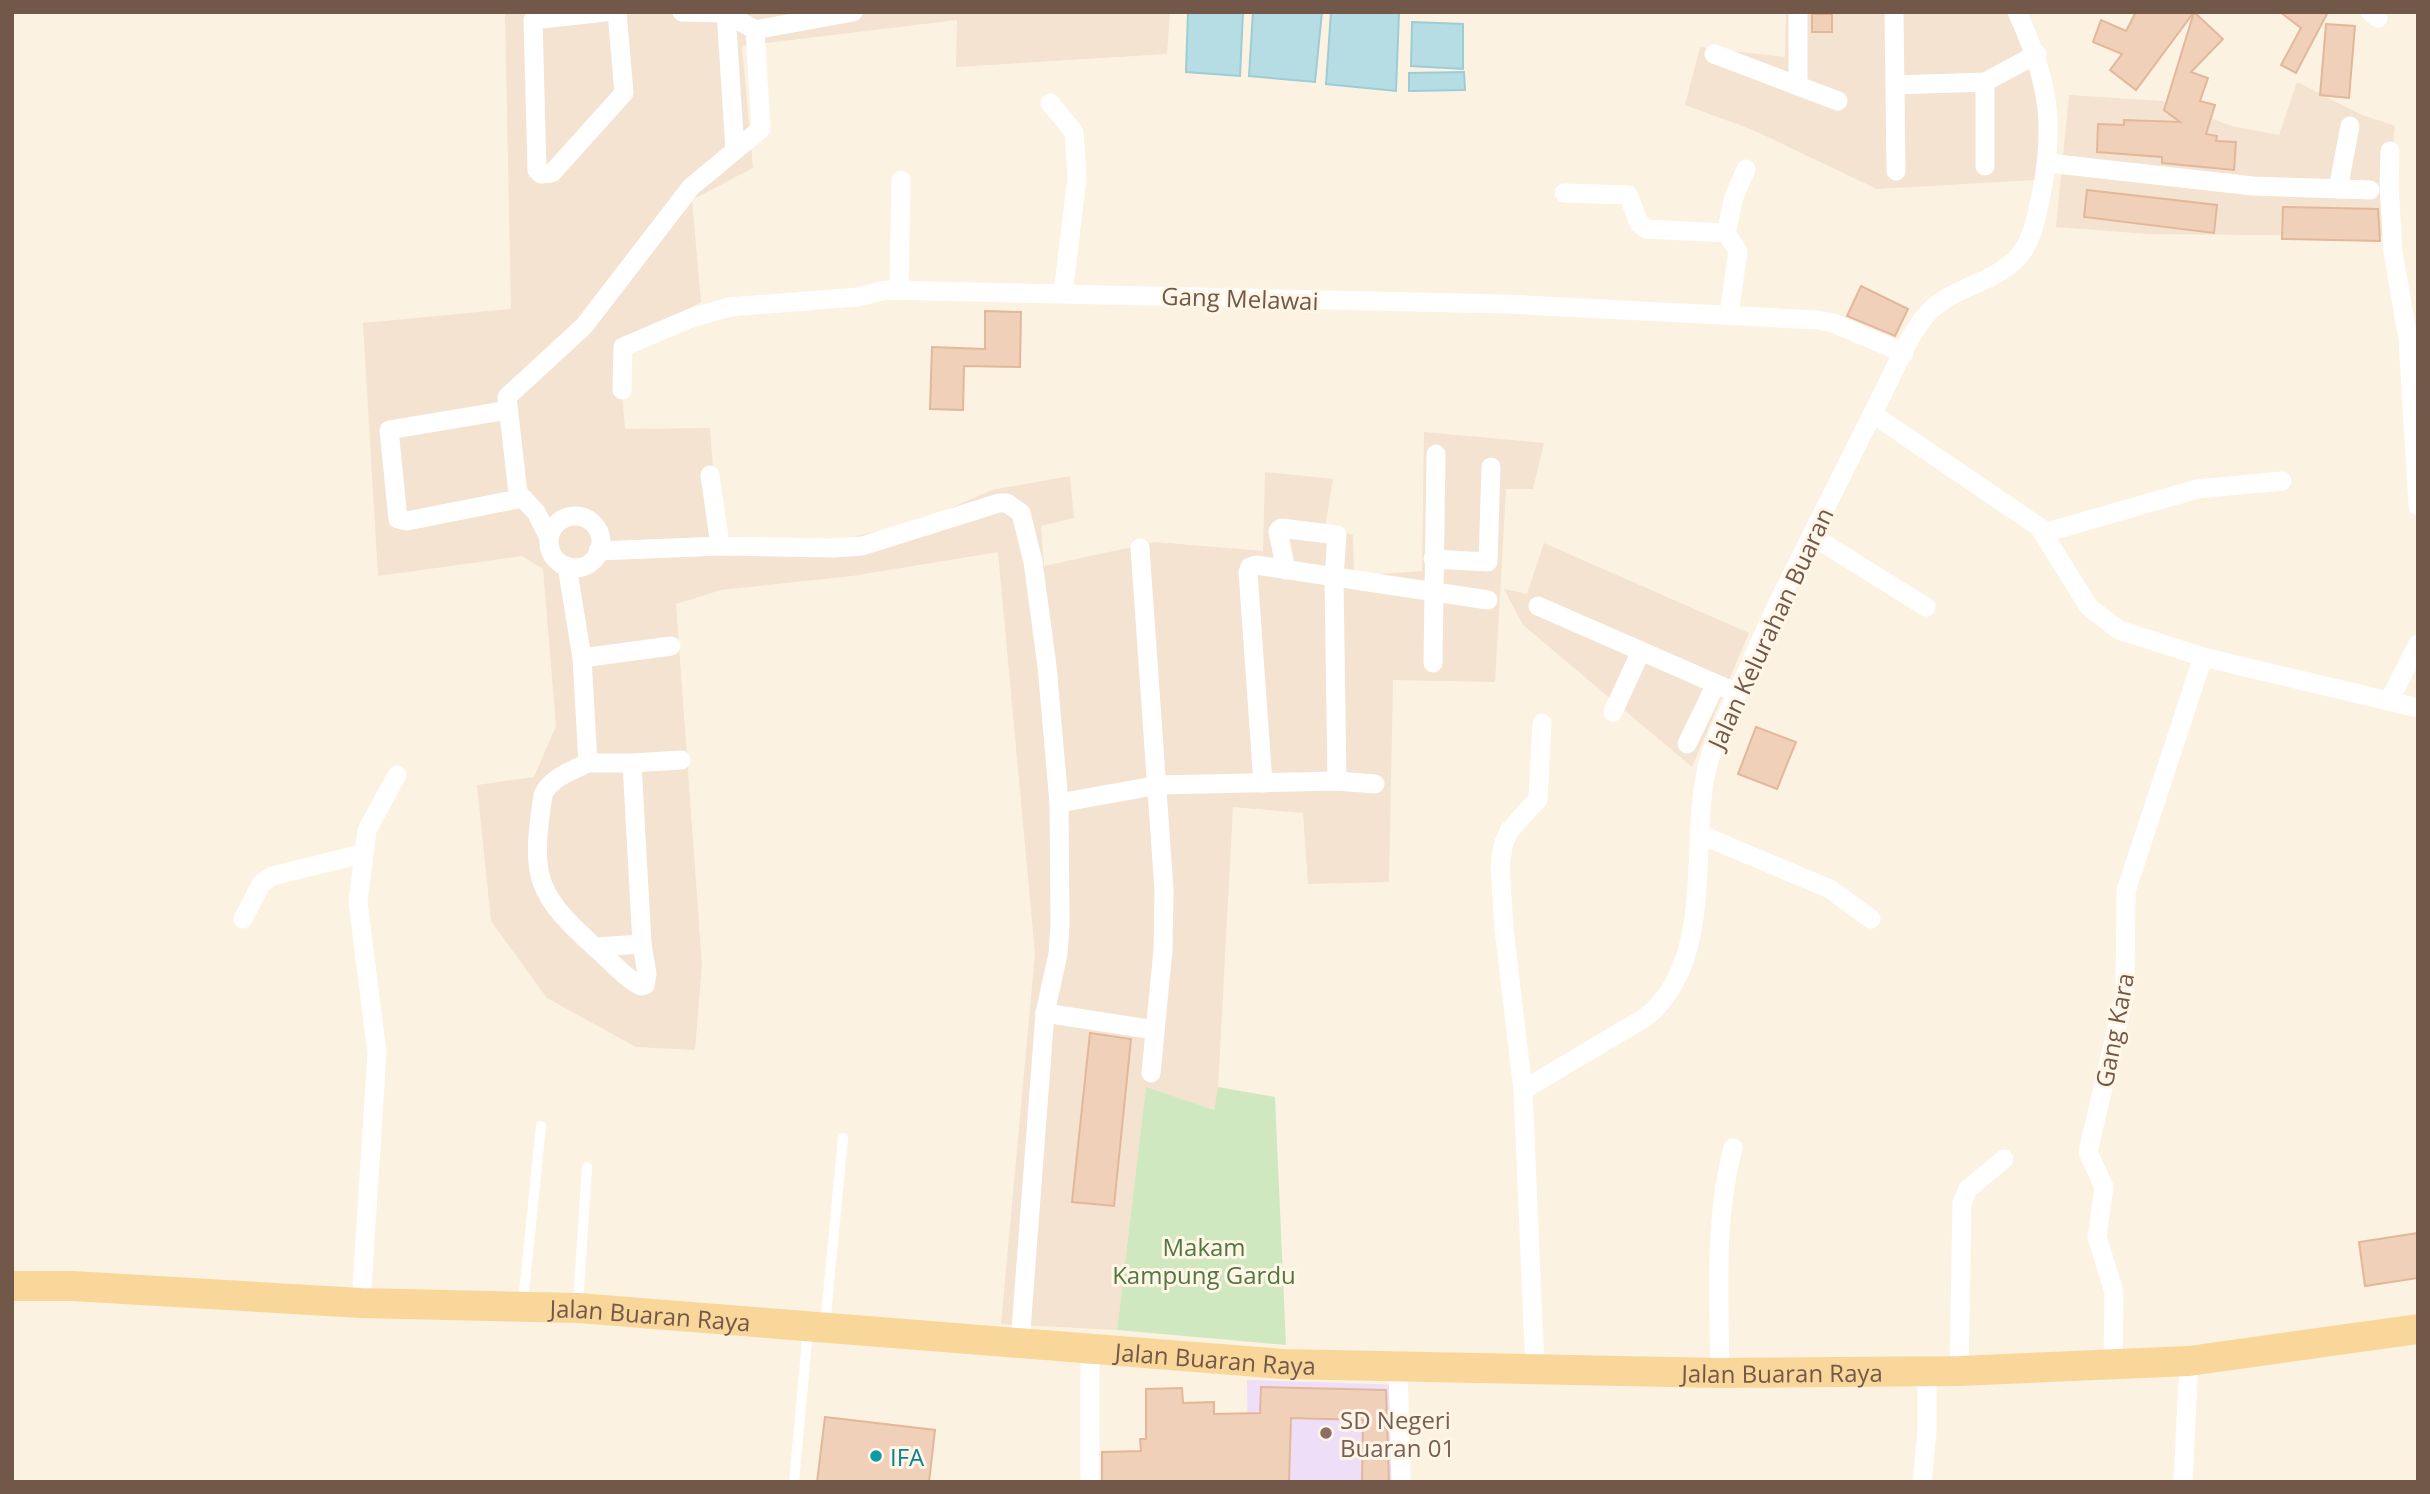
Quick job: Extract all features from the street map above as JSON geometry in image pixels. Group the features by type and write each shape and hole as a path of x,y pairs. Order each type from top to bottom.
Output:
{"main road":[{"name":"Jalan Buaran Raya","path":"12,1286 72,1286 361,1303 578,1308 1283,1364 1398,1368 1720,1373 1959,1371 2189,1361 2418,1329"}],"street":[{"path":"604,12 533,20 537,170 541,174 552,173 624,93 617,12"},
{"path":"682,12 726,13 755,30 829,13 853,12"},
{"path":"1798,12 1798,86"},
{"path":"1894,12 1896,171"},
{"name":"Jalan Kelurahan Buaran","path":"1523,1090 1659,1006 1672,986 1686,951 1695,915 1699,834 1707,765 1737,693 1873,414 1927,314 2002,270 2018,257 2034,225 2048,163 2047,92 2037,54 2017,12"},
{"path":"726,13 735,150"},
{"path":"549,538 552,530 565,518 583,517 596,528 600,536 598,551 584,566 567,566 553,555 549,538 536,512 518,493 507,397 584,326 691,187 758,133 762,124 755,30"},
{"path":"1714,54 1838,101"},
{"path":"1895,85 1986,82 2037,54"},
{"path":"1985,166 1986,82"},
{"path":"1050,103 1073,132 1075,156 1075,201 1063,293"},
{"path":"2338,189 2350,127"},
{"path":"2390,151 2392,239 2408,339 2418,506"},
{"path":"2048,163 2253,186 2370,190"},
{"path":"1729,314 1738,251 1726,233 1734,197 1746,169"},
{"path":"899,289 901,180"},
{"path":"1564,193 1629,195 1639,223 1646,229 1726,233"},
{"name":"Gang Melawai","path":"622,390 623,347 691,318 729,307 820,301 899,289 1505,304 1729,314 1833,323 1904,353"},
{"path":"508,410 389,430 398,519 407,522 523,498"},
{"path":"1873,414 2039,527 2089,607 2099,618 2119,630 2203,657 2418,708"},
{"path":"1433,663 1436,454"},
{"path":"1433,559 1488,562 1491,467"},
{"path":"710,475 720,546"},
{"path":"2044,534 2197,489 2282,481"},
{"path":"598,551 720,546 834,548 862,545 999,503 1013,506 1021,513 1034,562 1059,803 1058,954 1045,1013 1020,1343"},
{"path":"1286,570 1278,531 1281,528 1336,534 1334,578 1337,781"},
{"path":"1812,536 1926,607"},
{"path":"1140,548 1159,785 1164,914 1151,1073"},
{"path":"1263,783 1248,572 1256,565 1488,600"},
{"path":"567,566 582,658 588,762"},
{"path":"1538,606 1737,693"},
{"path":"2389,701 2418,644"},
{"path":"582,658 671,646"},
{"path":"1613,712 1641,651"},
{"name":"Gang Kara","path":"2113,1364 2114,1292 2097,1237 2105,1187 2088,1152 2125,993 2126,891 2203,657"},
{"path":"1688,744 1716,684"},
{"path":"1535,1370 1523,1090 1504,929 1500,866 1503,845 1510,831 1538,799 1542,723"},
{"path":"632,763 642,944 647,974 645,985 641,986 595,947 547,898 537,867 541,803 545,788 567,772 588,762 681,760"},
{"path":"361,1303 377,1054 373,1003 359,915 362,854 367,830 397,775"},
{"path":"1059,803 1159,785 1337,781 1375,784"},
{"path":"1699,834 1830,889 1871,919"},
{"path":"243,919 261,884 272,876 362,854"},
{"path":"595,947 642,944"},
{"path":"1045,1013 1155,1030"},
{"path":"1720,1373 1723,1210 1726,1175 1733,1148"},
{"path":"1959,1371 1962,1203 1968,1188 2004,1159"},
{"path":"1090,1348 1090,1482"},
{"path":"2183,1482 2189,1361"},
{"path":"1398,1368 1401,1482"},
{"path":"1922,1482 1927,1431 1927,1370"}],"lane":[{"path":"523,1307 541,1126"},
{"path":"794,1482 843,1138"},
{"path":"578,1308 587,1167"}],"shaded area":[{"path":"505,12 1170,12 1167,54 956,67 957,20 742,46 753,168 692,200 701,302 618,346 625,429 710,428 718,536 840,540 921,521 992,490 1070,476 1074,518 1041,526 1044,566 1155,542 1263,551 1265,472 1333,479 1325,527 1353,535 1354,576 1422,571 1424,432 1544,443 1533,489 1506,489 1495,682 1393,680 1389,882 1308,884 1303,813 1233,807 1218,1087 1214,1110 1146,1088 1117,1330 1001,1324 1035,954 998,552 852,576 721,590 676,604 702,965 695,1050 636,1047 547,998 491,921 477,785 534,777 556,726 543,569 522,556 378,576 363,323 511,309"},
{"path":"1786,12 2008,12 2039,87 2044,125 2035,180 1877,189 1753,130 1685,105 1700,47 1785,57"},
{"path":"2297,82 2362,115 2395,126 2383,236 2149,234 2056,227 2069,95 2162,101 2232,126 2279,135"},
{"path":"1544,543 1749,633 1692,767 1523,625 1504,589 1527,594"},
{"name":"SD Negeri Buaran 01","path":"1247,1380 1405,1385 1405,1482 1248,1482"}],"green space":[{"name":"Makam Kampung Gardu","path":"1146,1087 1214,1110 1218,1087 1275,1097 1286,1345 1117,1330"}],"water":[{"path":"1188,12 1243,12 1240,76 1186,72"},
{"path":"1253,12 1322,12 1315,82 1249,76"},
{"path":"1331,12 1399,12 1396,91 1326,84"},
{"path":"1412,22 1463,24 1463,69 1411,66"},
{"path":"1464,72 1465,90 1409,91 1409,73"}],"building":[{"path":"2136,12 2194,12 2136,90 2110,70 2122,54 2093,42 2101,20 2126,31"},
{"path":"2194,12 2223,39 2191,72 2208,78 2200,101 2215,105 2206,134 2217,136 2216,141 2236,142 2234,170 2162,163 2162,157 2097,152 2098,124 2124,125 2124,120 2180,122 2164,110"},
{"path":"2280,12 2328,12 2296,73 2281,65 2301,28"},
{"path":"1812,14 1832,14 1832,32 1812,32"},
{"path":"2326,24 2355,26 2349,98 2320,95"},
{"path":"2087,190 2217,205 2214,233 2084,217"},
{"path":"2283,207 2378,209 2380,241 2282,239"},
{"path":"1861,286 1908,309 1895,336 1847,316"},
{"path":"985,311 1021,312 1020,367 964,366 963,410 930,409 932,347 985,349"},
{"path":"1756,727 1796,742 1777,789 1738,774"},
{"path":"1090,1033 1131,1039 1114,1206 1072,1202"},
{"path":"2418,1233 2418,1278 2365,1286 2359,1242"},
{"path":"1261,1387 1386,1390 1389,1482 1362,1482 1363,1420 1291,1418 1289,1482 1102,1482 1102,1452 1141,1451 1140,1439 1146,1439 1146,1389 1182,1388 1183,1403 1214,1402 1214,1414 1260,1413"},
{"name":"IFA","path":"825,1417 935,1430 929,1482 817,1482"}],"place":[{"name":"SD Negeri Buaran 01","path":"1326,1433"},
{"name":"IFA","path":"876,1456"}]}
